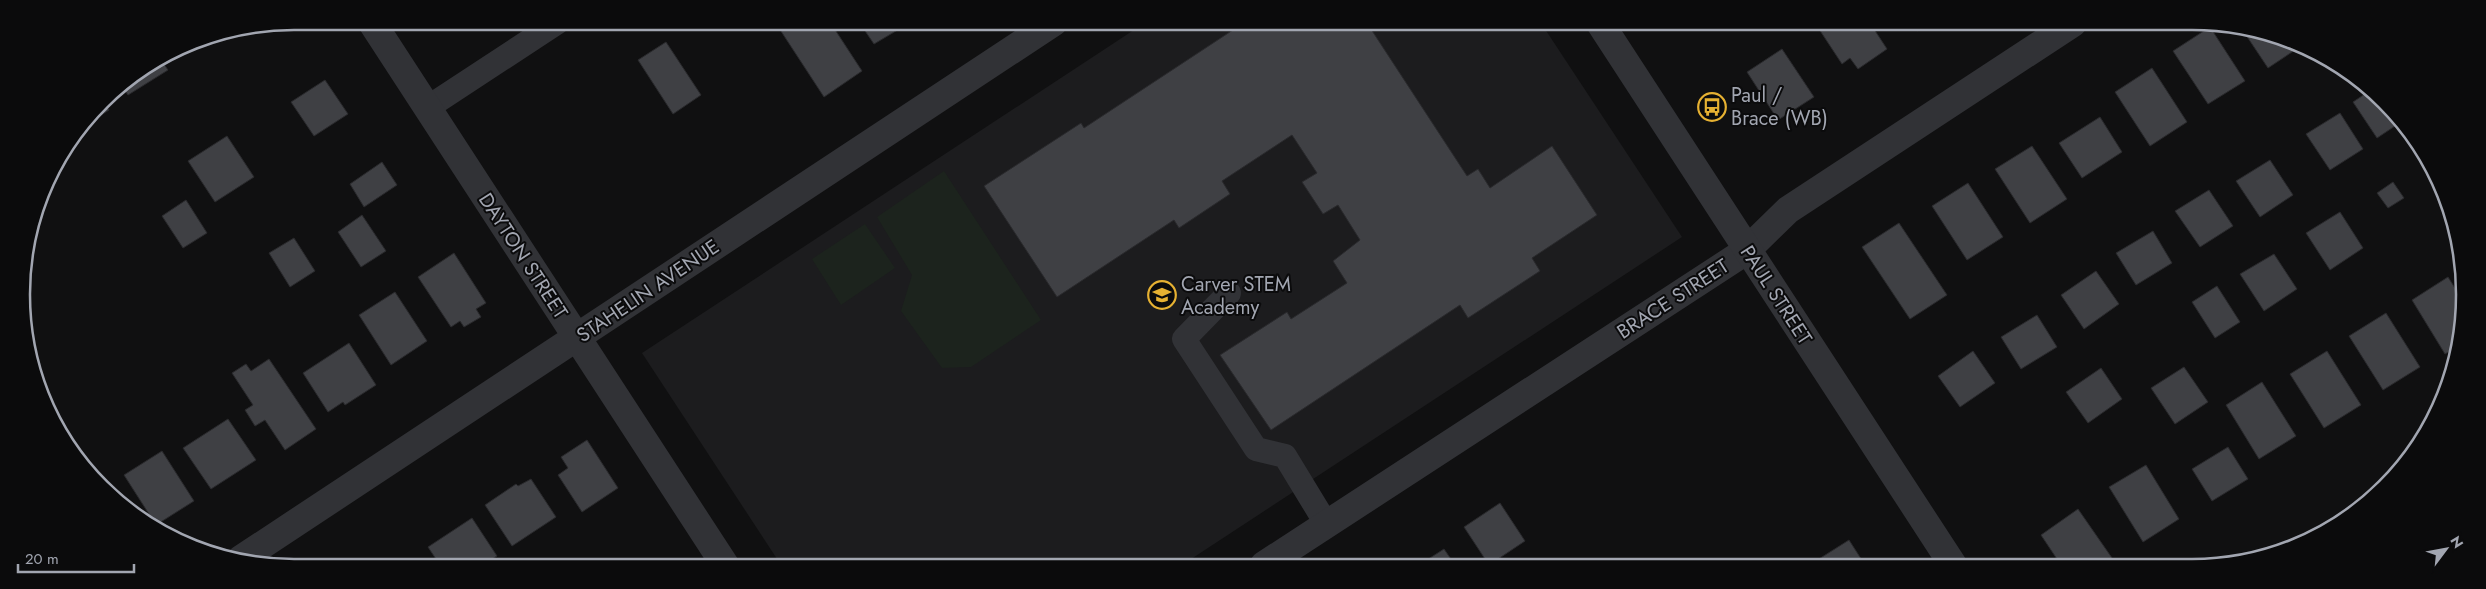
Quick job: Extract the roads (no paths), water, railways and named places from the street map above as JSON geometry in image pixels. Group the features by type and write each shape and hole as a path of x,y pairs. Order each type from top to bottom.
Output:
{"street":[{"name":"DAYTON STREET","path":"376,30 721,559"},
{"name":"STAHELIN AVENUE","path":"247,555 1042,30"},
{"name":"PAUL STREET","path":"1604,30 1746,251 1949,559"},
{"name":"BRACE STREET","path":"1273,559 1746,251 1788,210 2064,30"}],"lane":[{"path":"427,108 546,30"},
{"path":"1229,293 1184,339 1256,449 1285,456 1326,525"}],"place":[{"name":"Paul / Brace (WB)","path":"1712,107"},
{"name":"Carver STEM Academy","path":"1162,295"}]}
